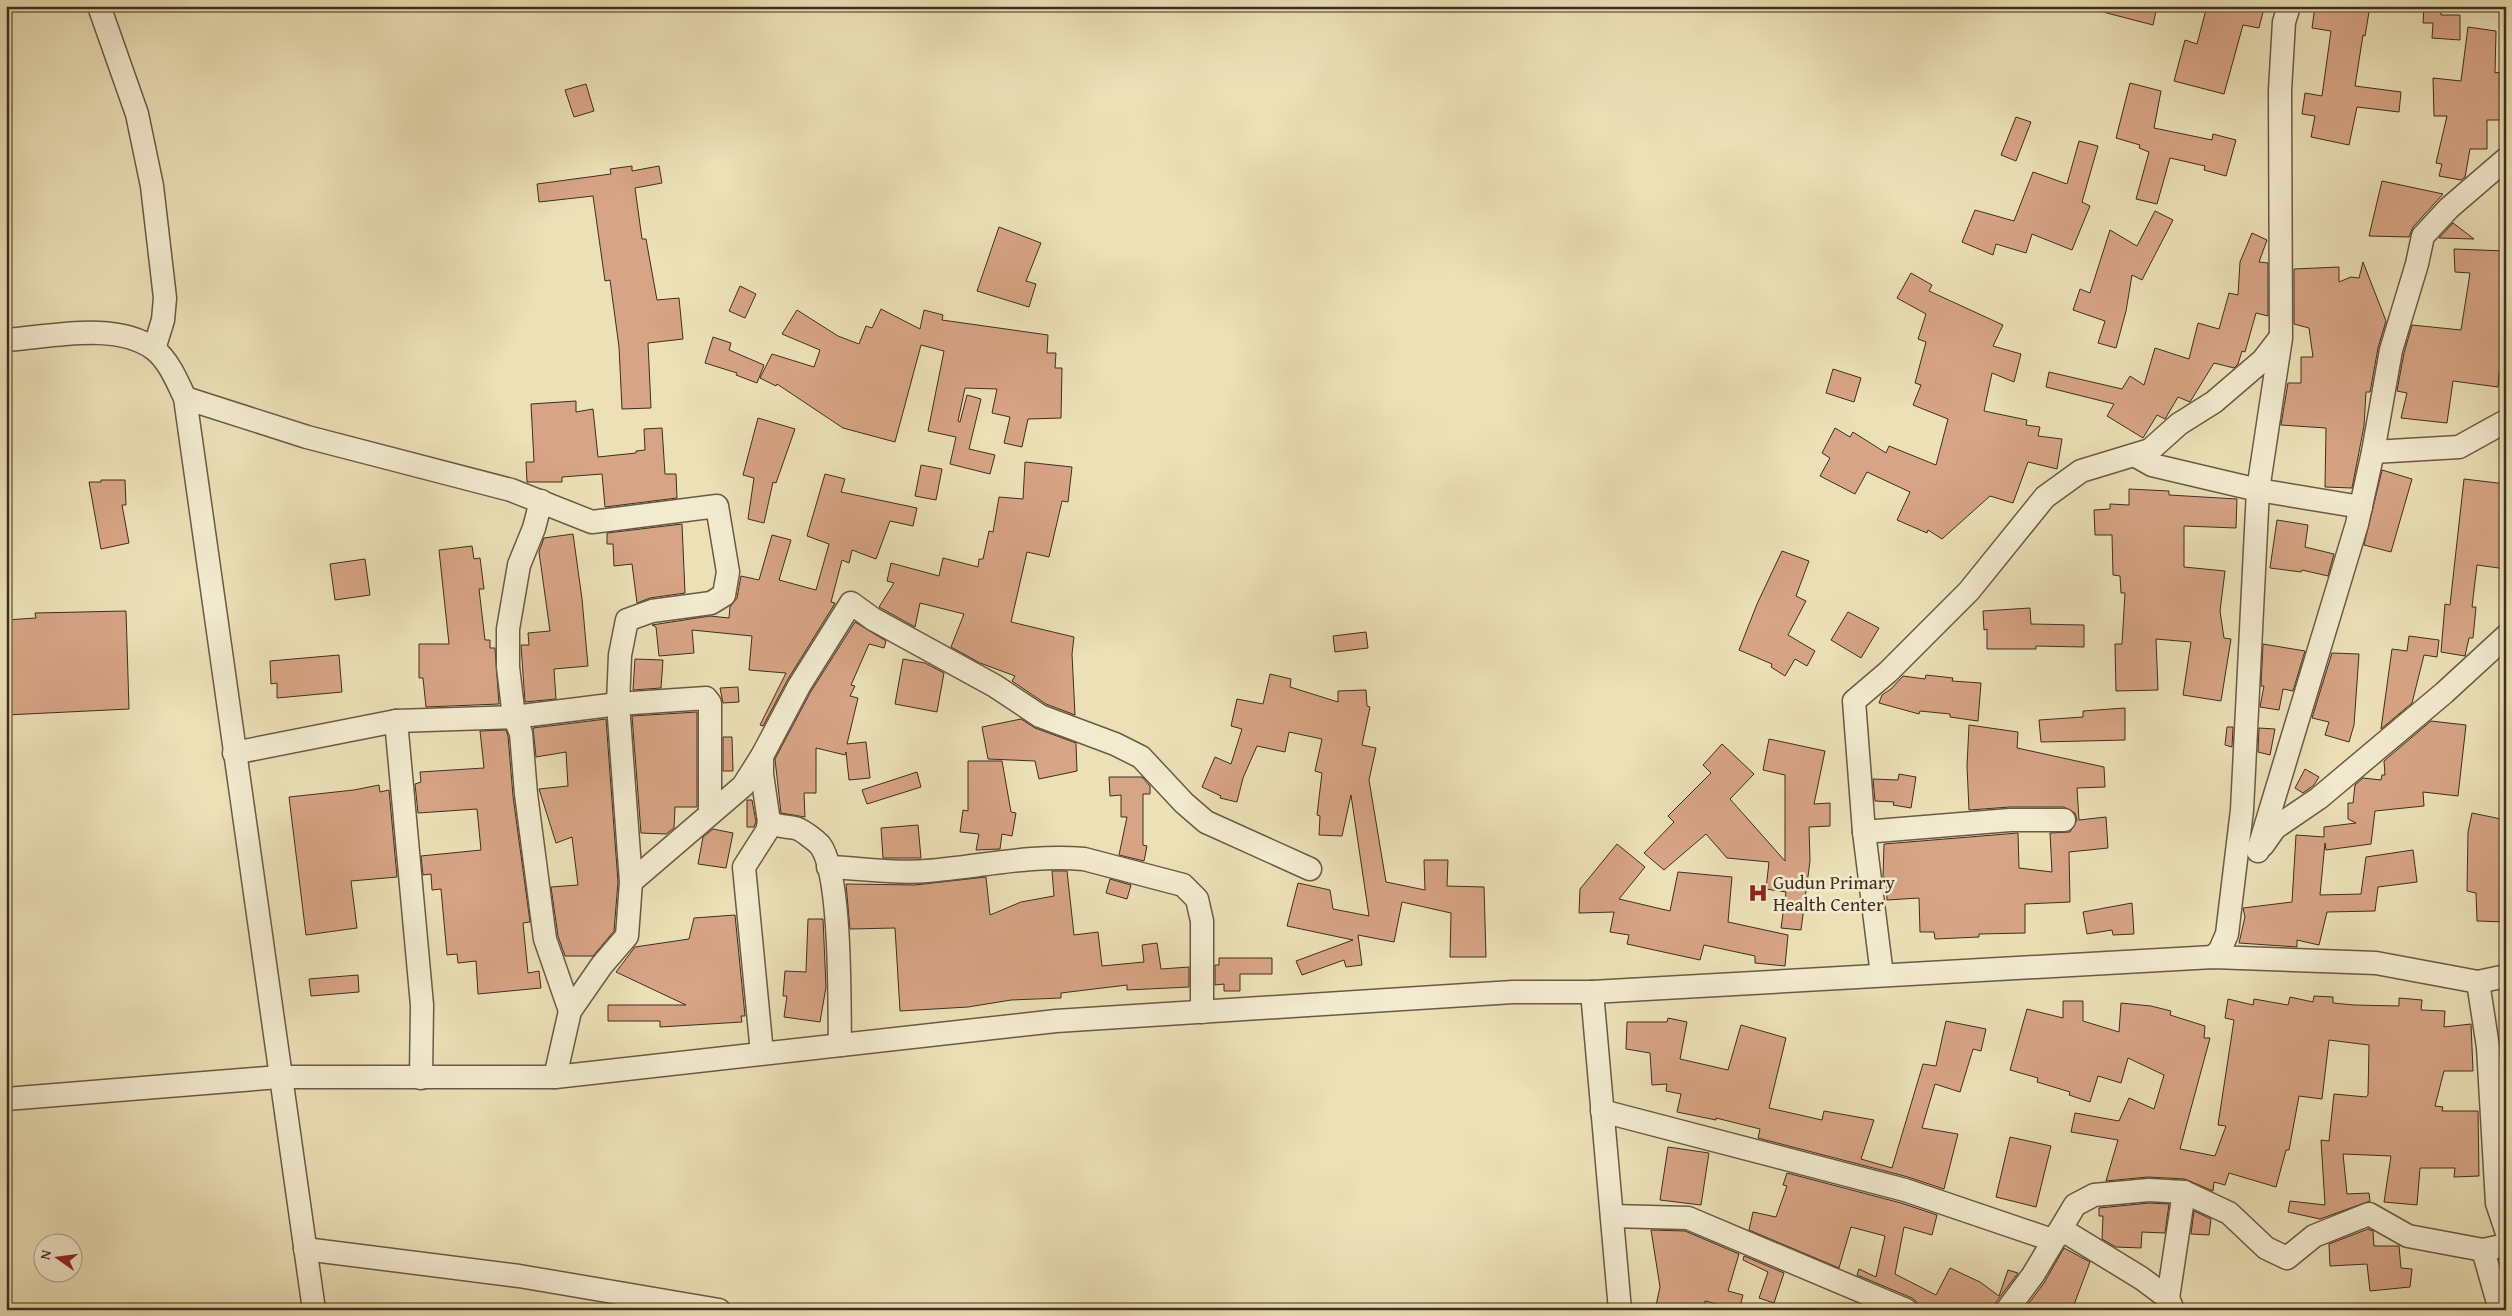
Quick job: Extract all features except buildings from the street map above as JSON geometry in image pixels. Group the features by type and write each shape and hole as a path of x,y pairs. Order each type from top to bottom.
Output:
{"street":[{"path":"99,6 137,114 152,186 166,298 163,320 154,349"},
{"path":"2213,957 2220,950 2226,934 2234,860 2242,810 2258,490 2281,338 2280,90 2284,22 2289,6"},
{"path":"2258,851 2360,507 2373,452 2391,350 2417,264 2423,236 2449,208 2506,159"},
{"path":"6,340 92,333 124,335 154,349 173,371 185,398 279,1077 314,1310"},
{"path":"1882,974 1864,832 1854,701 1888,672 1969,591 2045,497 2081,471 2136,456 2150,450 2179,424 2214,402 2262,360 2281,338"},
{"path":"185,398 306,437 510,490 592,522 717,506 728,572 724,596 711,604 652,611 627,620 620,654 618,704 631,882 627,936 602,965 570,1012 555,1077"},
{"path":"2373,452 2459,447 2506,421"},
{"path":"2136,456 2152,465 2258,490 2360,507"},
{"path":"541,501 534,528 519,565 508,629 508,667 514,717 521,733 526,794 545,940 570,1012"},
{"path":"631,882 743,786 762,756 799,686 851,604 873,619 995,686 1040,716 1115,744 1141,757 1184,803 1206,822 1310,869"},
{"path":"2234,860 2258,851 2275,828 2319,798 2444,693 2506,636"},
{"path":"234,753 396,721 514,717 618,704 706,698 710,703 710,813"},
{"path":"396,721 422,1005 420,1078"},
{"path":"762,756 762,774 769,822 767,831 744,867 762,1053"},
{"path":"1864,832 2010,820 2064,820"},
{"path":"769,822 779,828 797,828 812,839 820,845 828,866 836,904 840,1045"},
{"path":"828,866 885,871 926,872 976,864 1068,857 1084,859 1183,886 1197,899 1202,921 1202,1012"},
{"path":"6,1099 279,1077 555,1077 1056,1021 1513,992 1592,992 1882,974 2213,957 2376,962 2478,982 2506,976"},
{"path":"2478,982 2488,1047 2497,1203 2506,1230"},
{"path":"1592,992 1620,1310"},
{"path":"1602,1110 1905,1190 2055,1237 2069,1234 2142,1278 2171,1304"},
{"path":"2007,1310 2033,1275 2075,1205 2094,1195 2149,1190 2184,1192 2229,1213 2266,1248 2287,1258 2314,1236 2370,1214 2408,1236 2483,1250 2506,1245"},
{"path":"2171,1304 2184,1192"},
{"path":"1612,1216 1688,1218 1906,1310"},
{"path":"305,1249 519,1276 719,1310"},
{"path":"2483,1250 2500,1310"}],"place":[{"name":"Gudun Primary Health Center","path":"1758,893"}]}
